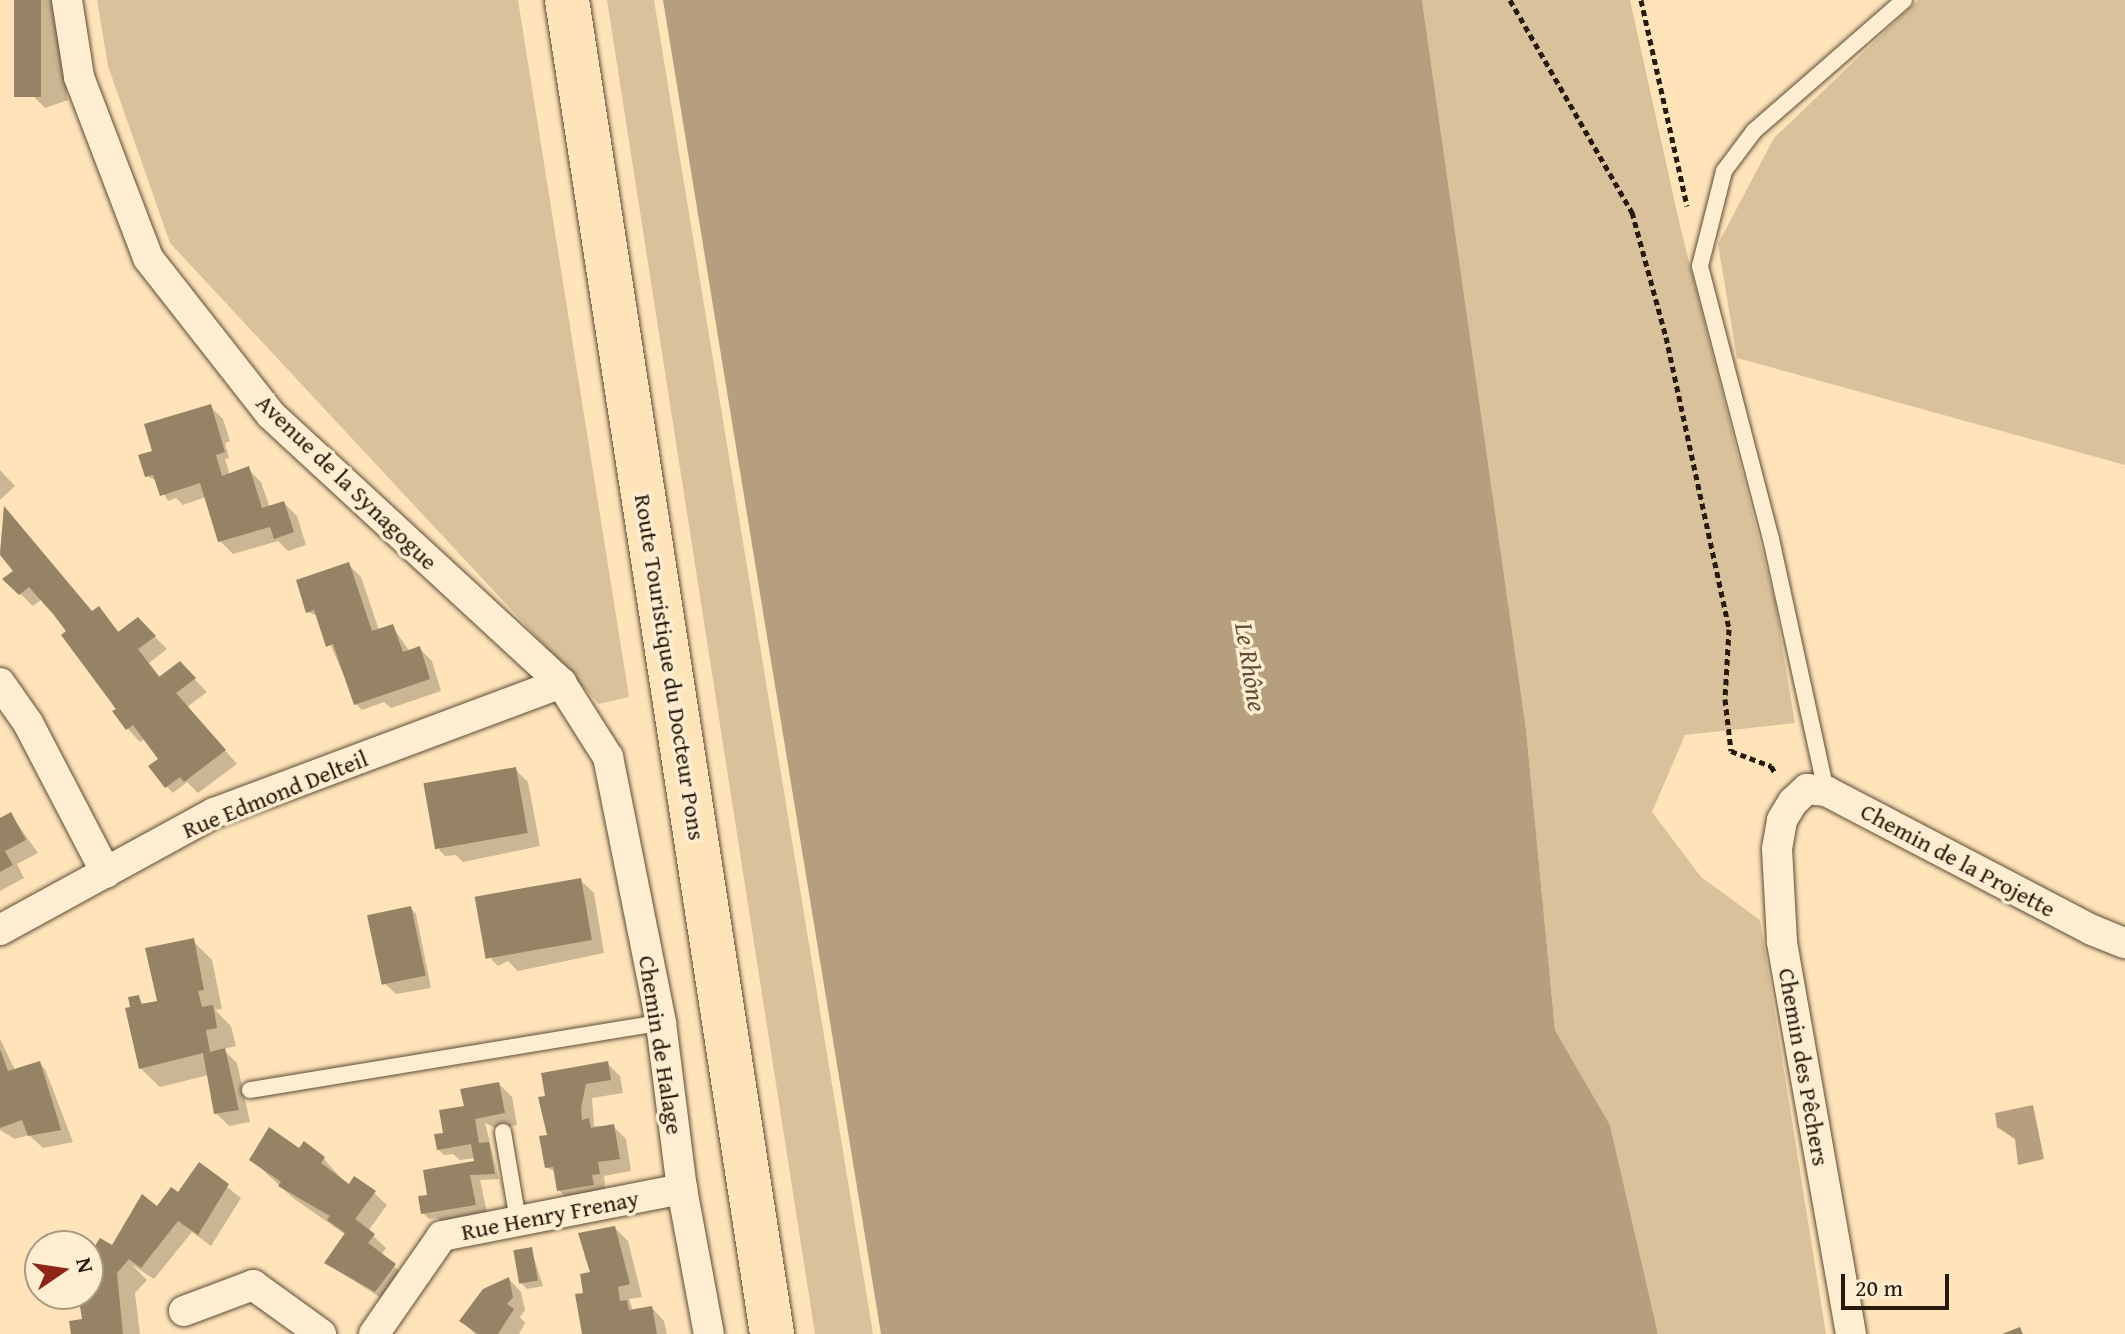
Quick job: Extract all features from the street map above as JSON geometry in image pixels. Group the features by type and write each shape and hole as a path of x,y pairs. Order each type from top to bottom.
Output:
{"highway":[{"name":"Route Touristique du Docteur Pons","path":"567,0 772,1334"}],"street":[{"name":"Avenue de la Synagogue","path":"67,0 79,77 148,258 271,415 561,683 608,757"},
{"path":"0,683 28,723 106,873"},
{"name":"Rue Edmond Delteil","path":"0,930 214,813 561,683"},
{"name":"Chemin de Halage","path":"608,757 661,1023 682,1189 709,1334"},
{"path":"1793,802 1807,789 1826,791"},
{"name":"Chemin de la Projette","path":"1826,791 2092,930 2125,943"},
{"name":"Chemin des Pêchers","path":"1793,802 1782,820 1777,849 1782,941 1851,1334"},
{"name":"Rue Henry Frenay","path":"374,1334 442,1236 682,1189"},
{"path":"184,1311 253,1285 321,1334"}],"lane":[{"path":"1826,791 1771,539 1700,266 1724,171 1754,131 1904,0"},
{"path":"250,1090 661,1023"},
{"path":"503,1132 518,1221"}],"path":[{"path":"1510,0 1632,212 1666,337 1729,629 1725,699 1731,751 1771,766 1793,802"},
{"path":"1641,0 1700,266"}],"shaded area":[{"path":"97,0 518,0 629,697 599,704 170,243 108,66"},
{"path":"607,0 654,0 873,1334 815,1334"},
{"path":"1422,0 1630,0 1681,230 1775,603 1795,723 1685,735 1652,812 1701,877 1760,920 1826,1334 1658,1334 1610,1125 1555,1030 1526,729"},
{"path":"1918,0 2125,0 2125,465 1737,358 1718,244 1774,138"}],"water":[{"name":"Le Rhône","path":"663,0 1422,0 1526,729 1555,1030 1610,1125 1658,1334 881,1334"},
{"path":"2033,1105 2044,1159 2018,1165 2015,1139 1997,1127 1995,1113"}],"building":[{"path":"14,0 41,0 41,97 14,97"},
{"path":"211,404 225,452 216,455 222,476 249,466 262,508 284,501 294,532 274,539 270,527 218,542 200,483 160,496 153,475 145,477 138,455 152,451 144,424"},
{"path":"4,506 92,611 99,606 118,632 138,617 156,636 138,649 159,677 180,661 196,678 176,693 226,750 184,782 180,777 165,788 148,766 158,759 133,725 126,730 112,711 116,709 61,635 66,631 53,614 29,587 19,595 2,579 13,571 0,555"},
{"path":"349,562 372,631 393,624 403,652 420,646 430,679 354,705 333,644 326,647 314,610 306,613 296,580"},
{"path":"516,767 528,833 435,849 423,783"},
{"path":"11,812 26,840 5,851 13,865 0,872 0,818"},
{"path":"581,878 592,940 486,959 475,897"},
{"path":"411,906 426,975 382,985 367,915"},
{"path":"194,938 204,990 198,991 202,1007 213,1005 217,1028 206,1030 210,1052 225,1048 239,1110 214,1114 203,1053 139,1069 125,1008 130,1007 128,997 139,995 141,1004 157,1001 145,948"},
{"path":"0,1049 8,1071 40,1061 61,1130 28,1136 22,1120 0,1128"},
{"path":"608,1061 611,1080 586,1084 582,1120 589,1118 591,1128 614,1124 620,1159 598,1162 600,1174 592,1175 594,1185 557,1191 553,1167 545,1168 539,1136 547,1135 538,1097 545,1096 541,1073"},
{"path":"499,1082 505,1113 475,1119 479,1143 489,1142 495,1174 470,1175 476,1205 421,1214 418,1196 427,1195 423,1170 474,1161 471,1144 437,1150 434,1134 443,1133 439,1110 464,1106 460,1089"},
{"path":"269,1127 299,1148 304,1141 325,1157 321,1163 349,1184 354,1176 376,1191 355,1219 375,1234 368,1243 396,1264 375,1292 324,1263 345,1233 327,1220 330,1216 278,1186 281,1182 249,1160"},
{"path":"199,1162 229,1184 198,1235 178,1221 141,1268 129,1259 117,1273 123,1334 71,1334 69,1321 82,1319 81,1310 104,1310 104,1240 112,1245 142,1194 157,1206 171,1187 178,1192"},
{"path":"615,1226 630,1284 618,1287 620,1301 627,1300 629,1310 652,1306 657,1334 582,1334 575,1294 583,1293 580,1274 590,1272 578,1233"},
{"path":"532,1247 538,1280 519,1284 513,1250"},
{"path":"509,1277 513,1297 507,1304 514,1309 498,1334 478,1334 459,1321 483,1289"},
{"path":"2020,1327 2023,1334 2002,1334"}]}
